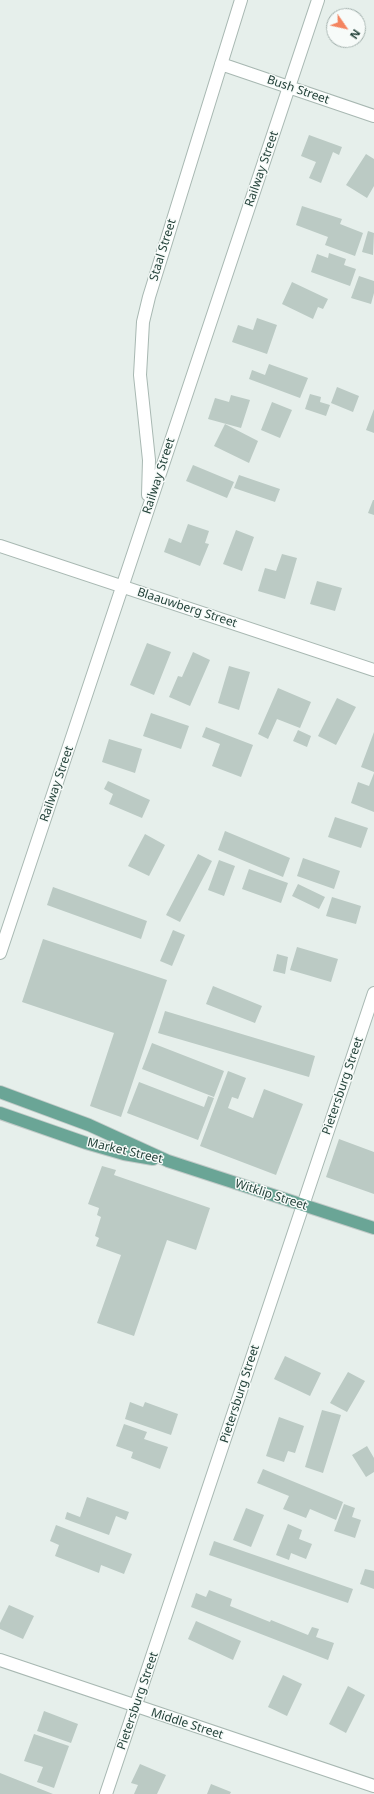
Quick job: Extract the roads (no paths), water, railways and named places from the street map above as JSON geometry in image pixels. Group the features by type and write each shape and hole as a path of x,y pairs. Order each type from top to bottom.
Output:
{"main road":[{"name":"Market Street","path":"0,1092 89,1125 168,1161"},
{"name":"Market Street","path":"0,1113 124,1154 168,1161"},
{"name":"Witklip Street","path":"168,1161 374,1228"}],"street":[{"name":"Staal Street","path":"148,508 149,460 140,375 140,346 143,322 149,297 241,0"},
{"name":"Railway Street","path":"0,953 318,0"},
{"name":"Bush Street","path":"221,64 374,116"},
{"name":"Blaauwberg Street","path":"0,546 374,670"},
{"name":"Pietersburg Street","path":"106,1794 374,993"},
{"name":"Middle Street","path":"0,1660 374,1786"}]}
